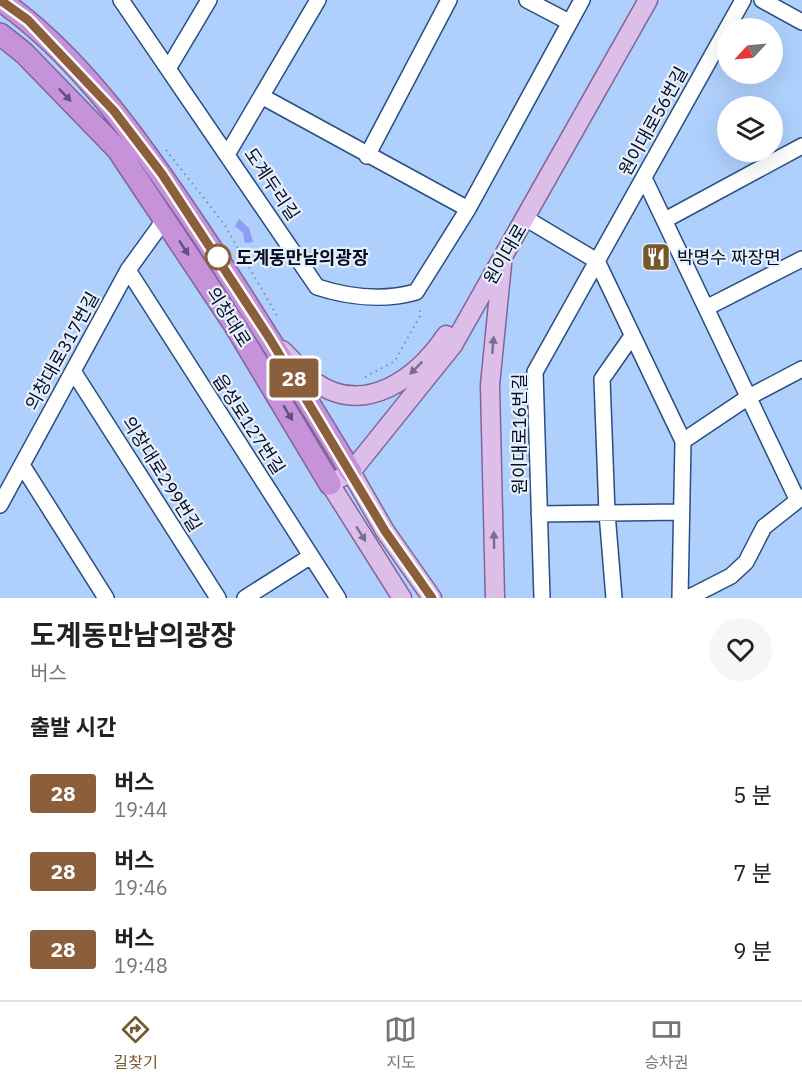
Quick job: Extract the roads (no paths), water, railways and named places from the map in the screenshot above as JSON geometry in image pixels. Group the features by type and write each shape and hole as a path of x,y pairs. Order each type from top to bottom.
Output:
{"highway":[{"name":"의창대로","path":"0,0 28,20 114,111 162,174 270,339 351,472"},
{"name":"의창대로","path":"0,34 24,53 118,150 234,324 330,484"}],"main road":[{"name":"원이대로","path":"330,484 351,472 453,345 648,0"},
{"path":"270,339 315,382 343,396 377,395 404,380 441,344 503,256"},
{"path":"495,598 490,385 503,256"},
{"name":"의창대로","path":"351,472 385,531 432,598"},
{"name":"의창대로","path":"330,484 402,598"}],"street":[{"name":"도계두리길","path":"121,0 228,153 317,287 343,295 400,296 416,291 468,209"},
{"path":"168,69 210,0"},
{"path":"228,153 318,0"},
{"path":"367,156 449,0"},
{"path":"527,0 569,22"},
{"path":"263,96 367,156 468,209 582,0"},
{"name":"원이대로56번길","path":"597,261 743,0"},
{"path":"762,0 802,22"},
{"path":"664,220 802,146"},
{"path":"644,178 747,398 799,498 765,527 746,562 731,576 688,598"},
{"path":"525,218 597,261 683,441 680,598"},
{"name":"의창대로317번길","path":"0,505 128,270 165,219"},
{"path":"706,308 802,259"},
{"name":"원이대로16번길","path":"542,598 535,372 597,261"},
{"name":"읍성로127번길","path":"128,270 338,598"},
{"path":"614,598 607,513 602,380 632,336"},
{"path":"683,441 747,398 802,369"},
{"name":"의창대로299번길","path":"73,370 218,598"},
{"path":"22,465 106,598"},
{"path":"539,514 681,512"},
{"path":"245,598 311,556"}],"place":[{"name":"도계동만남의광장","path":"218,257"},
{"name":"박명수 짜장면","path":"656,257"}]}
